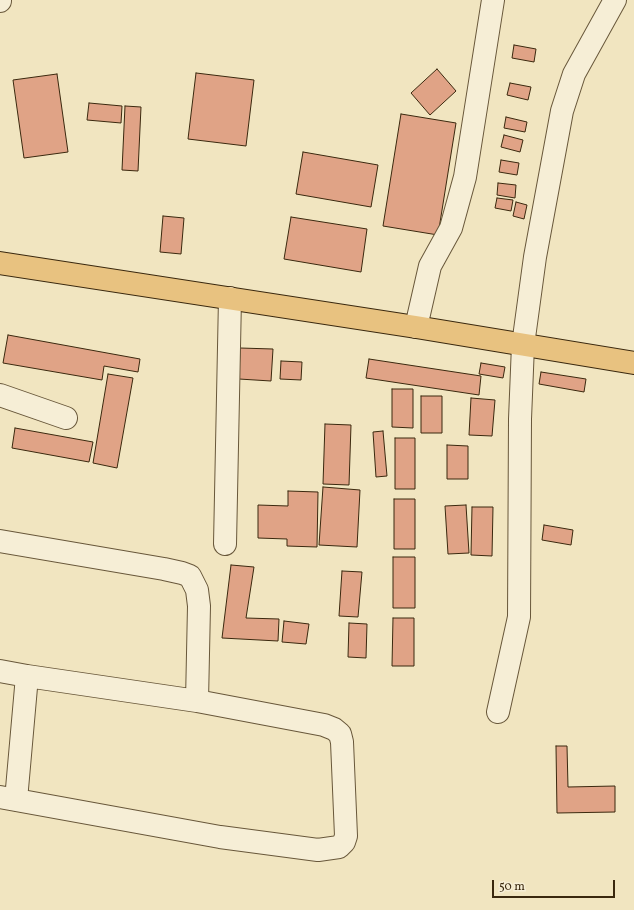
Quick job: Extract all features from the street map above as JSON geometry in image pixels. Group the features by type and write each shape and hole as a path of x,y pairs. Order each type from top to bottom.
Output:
{"main road":[{"path":"0,266 230,298 634,363"}],"street":[{"path":"416,327 430,266 451,228 461,192 493,0"},
{"path":"498,712 518,617 520,419 523,345 535,257 562,111 574,74 615,0"},
{"path":"225,544 230,298"},
{"path":"0,395 66,418"},
{"path":"0,542 164,569 190,576 197,590 199,606 196,701"},
{"path":"0,671 196,701 324,725 334,729 340,734 344,759 346,836 344,842 339,847 318,850 220,837 8,798 27,676"}],"building":[{"path":"514,45 536,49 534,62 512,58"},
{"path":"437,69 456,91 430,115 411,93"},
{"path":"196,73 254,80 246,146 188,139"},
{"path":"57,74 68,152 24,158 13,80"},
{"path":"510,83 531,87 528,100 507,95"},
{"path":"89,103 122,106 121,123 87,120"},
{"path":"125,106 141,107 138,171 122,170"},
{"path":"401,114 456,123 438,235 383,226"},
{"path":"506,117 527,122 525,132 504,128"},
{"path":"504,135 523,140 520,152 501,147"},
{"path":"303,152 378,165 371,207 296,194"},
{"path":"501,160 519,163 517,175 499,172"},
{"path":"498,183 516,185 515,198 497,195"},
{"path":"497,198 513,200 511,211 495,208"},
{"path":"516,202 527,205 524,219 513,216"},
{"path":"163,216 184,218 181,254 160,252"},
{"path":"291,217 367,229 361,272 284,259"},
{"path":"8,335 140,359 138,372 104,366 102,380 3,363"},
{"path":"240,348 273,349 271,381 239,379"},
{"path":"369,359 481,376 479,395 366,378"},
{"path":"281,361 302,362 301,380 280,379"},
{"path":"481,363 505,367 503,378 479,374"},
{"path":"541,372 586,379 584,392 539,384"},
{"path":"108,374 133,378 117,468 93,463"},
{"path":"392,389 413,389 413,428 392,427"},
{"path":"421,396 442,396 442,433 421,433"},
{"path":"471,398 495,400 492,436 469,435"},
{"path":"325,424 351,425 349,485 323,484"},
{"path":"15,428 93,442 89,462 12,448"},
{"path":"383,431 387,476 376,477 373,432"},
{"path":"395,438 415,438 415,489 395,489"},
{"path":"447,445 468,446 468,479 447,479"},
{"path":"323,487 360,490 357,547 319,545"},
{"path":"288,491 318,492 317,547 287,546 287,539 258,538 258,505 288,506"},
{"path":"394,499 415,499 415,549 394,549"},
{"path":"466,505 469,553 448,554 445,506"},
{"path":"472,507 493,507 492,556 471,555"},
{"path":"544,525 573,530 571,545 542,540"},
{"path":"393,557 415,557 415,608 393,608"},
{"path":"231,565 254,567 246,618 279,619 278,641 222,638"},
{"path":"342,571 362,572 358,617 339,616"},
{"path":"393,618 414,618 414,666 392,666"},
{"path":"284,621 309,624 306,644 282,642"},
{"path":"349,623 367,624 366,658 348,657"},
{"path":"556,746 567,746 568,787 615,786 615,812 557,813"}]}
